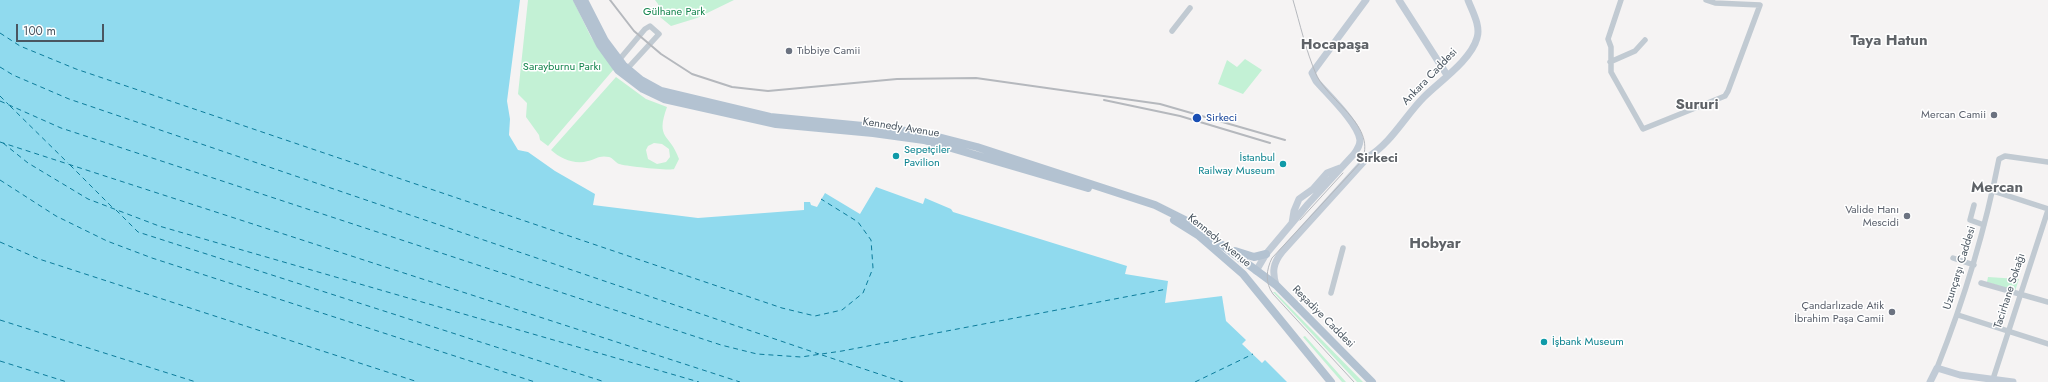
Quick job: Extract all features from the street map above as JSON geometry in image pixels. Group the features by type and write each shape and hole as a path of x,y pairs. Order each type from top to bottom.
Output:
{"main road":[{"name":"Kennedy Avenue","path":"577,0 600,45 618,70 643,89 776,124 880,134 924,140 979,155 1153,209 1198,235 1243,274 1257,292"},
{"name":"Kennedy Avenue","path":"584,0 605,41 627,69 647,84 677,99 770,117 894,129 938,137 977,147 1146,202 1195,225 1256,271"},
{"path":"1331,382 1257,292 1256,271 1266,254 1354,154 1360,140 1356,130 1314,78 1312,73 1366,0"},
{"path":"1399,0 1448,75"},
{"name":"Ankara Caddesi","path":"1276,286 1273,276 1276,261 1368,157 1379,150 1424,97 1448,75 1471,50 1478,38 1478,28 1468,0"},
{"path":"619,60 618,70 627,69"},
{"path":"1354,154 1368,157"},
{"path":"1146,202 1153,209"},
{"path":"1228,249 1254,257 1266,254"},
{"name":"Reşadiye Caddesi","path":"1256,271 1276,286 1372,382"},
{"path":"1937,368 1960,375 2013,382"},
{"name":"Uzunçarşı Caddesi","path":"1930,382 1937,368"}],"street":[{"path":"1621,0 1608,39 1611,47 1611,72 1643,129 1725,96 1732,84 1760,5 1715,3 1706,0"},
{"path":"1172,31 1190,8"},
{"path":"619,60 645,29 650,26 659,34 627,69"},
{"path":"1610,62 1635,51 1645,40"},
{"name":"Uzunçarşı Caddesi","path":"1937,368 1958,315 1974,265 2000,157 2048,162"},
{"path":"1992,191 2048,209"},
{"path":"1974,205 1970,220 1984,225"},
{"name":"Tacirhane Sokağı","path":"1992,380 2048,209"},
{"path":"1331,293 1343,248"},
{"path":"1953,258 1974,265"},
{"path":"1981,283 2048,302"},
{"path":"1958,315 2048,344"}],"green space":[{"name":"Sarayburnu Parkı","path":"528,0 573,0 591,37 614,69 548,146 540,140 539,135 526,117 527,103 518,94"},
{"name":"Gülhane Park","path":"655,0 734,0 697,18 671,26 660,17 658,4"},
{"path":"1245,59 1262,70 1243,94 1218,84 1227,60 1237,67"},
{"path":"616,77 646,99 667,107 663,131 679,159 674,169 656,169 619,164 606,157 600,157 583,162 573,162 559,156 551,150","holes":["654,143 662,144 669,149 670,157 666,162 657,164 648,159 646,150 648,146"]},
{"path":"1988,277 2019,279 2015,291 1987,282"},
{"path":"1273,292 1275,292 1363,382 1357,382"},
{"path":"1305,336 1346,382 1342,382 1303,337"}],"water":[{"path":"0,0 520,0 507,101 510,119 509,135 518,150 528,152 555,171 595,194 593,205 698,218 804,210 804,202 810,202 811,205 817,207 825,193 860,214 876,187 923,204 925,198 951,209 953,212 1127,266 1125,274 1168,281 1165,303 1222,296 1226,321 1246,340 1242,344 1262,363 1265,360 1287,382 0,382"}],"ferry route":[{"path":"0,33 20,46 76,69 782,308 815,316 842,310 863,293 873,268 871,240 858,222 821,199"},
{"path":"0,67 13,75 69,99 819,354"},
{"path":"0,96 8,104"},
{"path":"0,101 61,128 721,345 757,354 801,357 842,351 1167,289"},
{"path":"10,106 68,163"},
{"path":"0,142 740,382"},
{"path":"3,143 28,163 88,199 159,226 699,382"},
{"path":"70,165 113,208"},
{"path":"0,180 56,216 107,241 152,258 535,382"},
{"path":"116,210 138,232 605,382"},
{"path":"0,242 39,259 418,382"},
{"path":"0,320 196,382"},
{"path":"1195,382 1253,354"},
{"path":"822,355 903,382"},
{"path":"0,361 67,382"}],"tram line":[{"path":"1293,0 1306,47 1316,74 1322,84 1358,126 1363,137 1365,149 1361,162 1272,258 1268,267 1267,276 1270,290 1273,294 1354,382"},
{"path":"1300,220 1343,173"}],"railway":[{"path":"610,0 634,31 661,54 692,74 732,87 768,91 897,79 976,78 1160,104 1285,140"},
{"path":"1104,100 1180,116 1270,143"}],"place":[{"name":"Tıbbiye Camii","path":"789,51"},
{"name":"Mercan Camii","path":"1994,115"},
{"name":"Sirkeci","path":"1197,118"},
{"name":"Sepetçiler Pavilion","path":"896,156"},
{"name":"İstanbul Railway Museum","path":"1283,164"},
{"name":"Valide Hanı Mescidi","path":"1907,216"},
{"name":"Çandarlızade Atik İbrahim Paşa Camii","path":"1892,312"},
{"name":"İşbank Museum","path":"1544,342"}],"district":[{"name":"Taya Hatun","path":"1889,41"},
{"name":"Hocapaşa","path":"1335,45"},
{"name":"Sururi","path":"1697,105"},
{"name":"Sirkeci","path":"1377,159"},
{"name":"Mercan","path":"1997,188"},
{"name":"Hobyar","path":"1435,244"}]}
